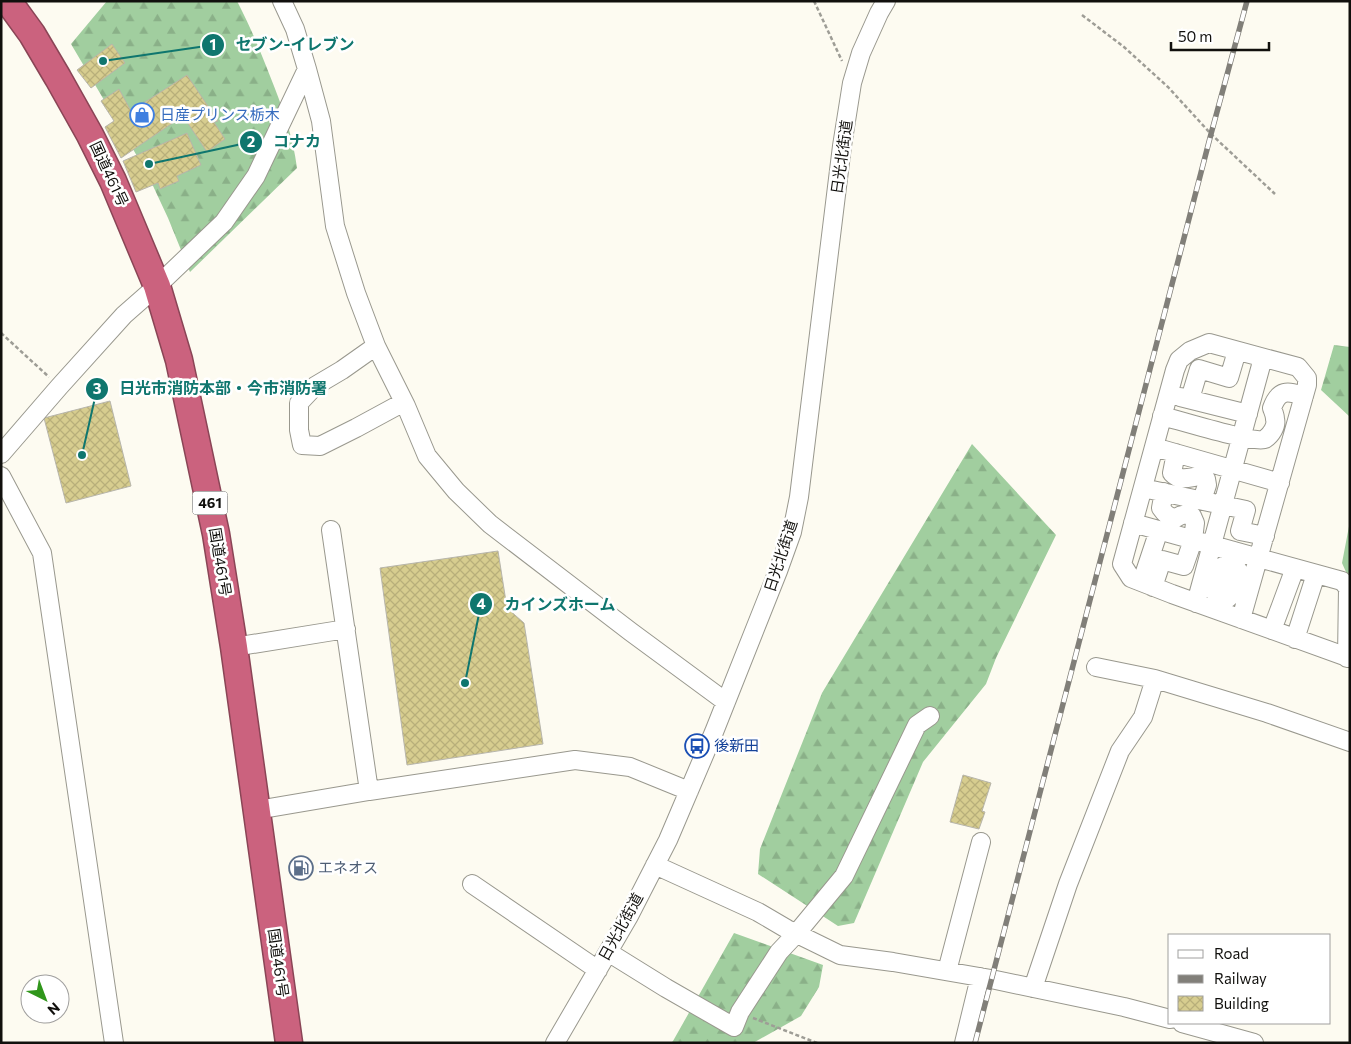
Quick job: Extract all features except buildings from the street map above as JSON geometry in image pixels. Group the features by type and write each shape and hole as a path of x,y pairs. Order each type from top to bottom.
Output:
{"highway":[{"name":"国道461号","path":"8,1 32,34 58,78 113,181 150,292 178,360 216,534 234,647 289,1043"},
{"name":"国道461号","path":"1,23 18,45 44,87 75,144 121,241 150,292 162,364 185,460 200,539 271,1043"}],"street":[{"path":"282,1 295,29 321,121 335,226 356,293 376,346 404,402 427,456 456,492 490,524 625,628 726,702"},
{"name":"日光北街道","path":"555,1043 629,916 668,840 726,702 792,532 842,146 852,83 861,53 886,1"},
{"path":"1,454 124,315 224,222 256,176 307,69"},
{"path":"1133,523 1160,530 1193,540 1212,545 1259,558 1295,568 1316,574 1342,581 1348,588 1349,658 1196,603 1131,578 1122,564 1133,523 1143,488 1168,394 1180,360 1190,351 1209,343 1298,367 1307,378 1307,385 1259,558 1196,603"},
{"path":"376,346 315,386 299,403 299,430 302,445 320,446 404,402"},
{"path":"1190,399 1199,369 1229,378 1237,351"},
{"path":"1241,619 1212,545 1263,358"},
{"path":"1162,416 1260,440 1266,439 1275,427 1276,420 1272,408 1276,397 1290,392 1304,396"},
{"path":"1168,394 1248,414"},
{"path":"1154,447 1280,483"},
{"path":"1176,453 1172,473 1176,477 1182,479 1200,476 1206,479 1207,485 1202,500"},
{"path":"1,476 42,553 114,1043"},
{"path":"1143,488 1246,510 1240,531 1264,536"},
{"path":"1148,584 1162,560 1184,566 1193,540 1195,523 1192,516 1181,514 1176,518 1169,517 1160,508 1164,492"},
{"path":"331,530 370,791"},
{"path":"1148,584 1151,556 1160,530"},
{"path":"1126,549 1151,556"},
{"path":"1272,630 1295,568"},
{"path":"1295,639 1316,574"},
{"path":"234,647 346,629"},
{"path":"1096,667 1155,679 1266,713 1350,742"},
{"path":"1033,988 1068,884 1120,751 1143,717 1155,679"},
{"path":"608,952 666,988 734,1026 740,1012 779,952 844,876 917,725 930,716"},
{"path":"257,810 575,760 630,767 689,791"},
{"path":"947,971 981,842"},
{"path":"655,865 758,912 796,934 840,955 980,977 1124,1007 1168,1018"},
{"path":"472,884 598,970"},
{"path":"964,1043 980,977"},
{"path":"1186,1024 1254,1043"}],"path":[{"path":"814,1 852,83"},
{"path":"1082,15 1124,47 1168,87 1211,134 1275,194"},
{"path":"1,333 59,387"},
{"path":"740,1012 817,1043"}],"green space":[{"path":"107,1 237,1 259,47 286,121 293,144 297,168 190,272 147,173 71,44"},
{"path":"1334,345 1350,347 1350,417 1321,390"},
{"path":"972,444 1056,535 996,658 986,684 923,762 854,923 838,926 758,874 760,849 822,693"},
{"path":"1350,521 1350,581 1342,563"},
{"path":"734,933 823,965 819,987 801,1016 753,1043 671,1043 673,1041"}],"railway":[{"path":"975,1043 1247,1"}],"place":[{"name":"セブン-イレブン","path":"103,61"},
{"name":"日産プリンス栃木","path":"142,115"},
{"name":"コナカ","path":"149,164"},
{"name":"日光市消防本部・今市消防署","path":"82,455"},
{"name":"カインズホーム","path":"465,683"},
{"name":"後新田","path":"697,746"},
{"name":"エネオス","path":"301,868"}]}
